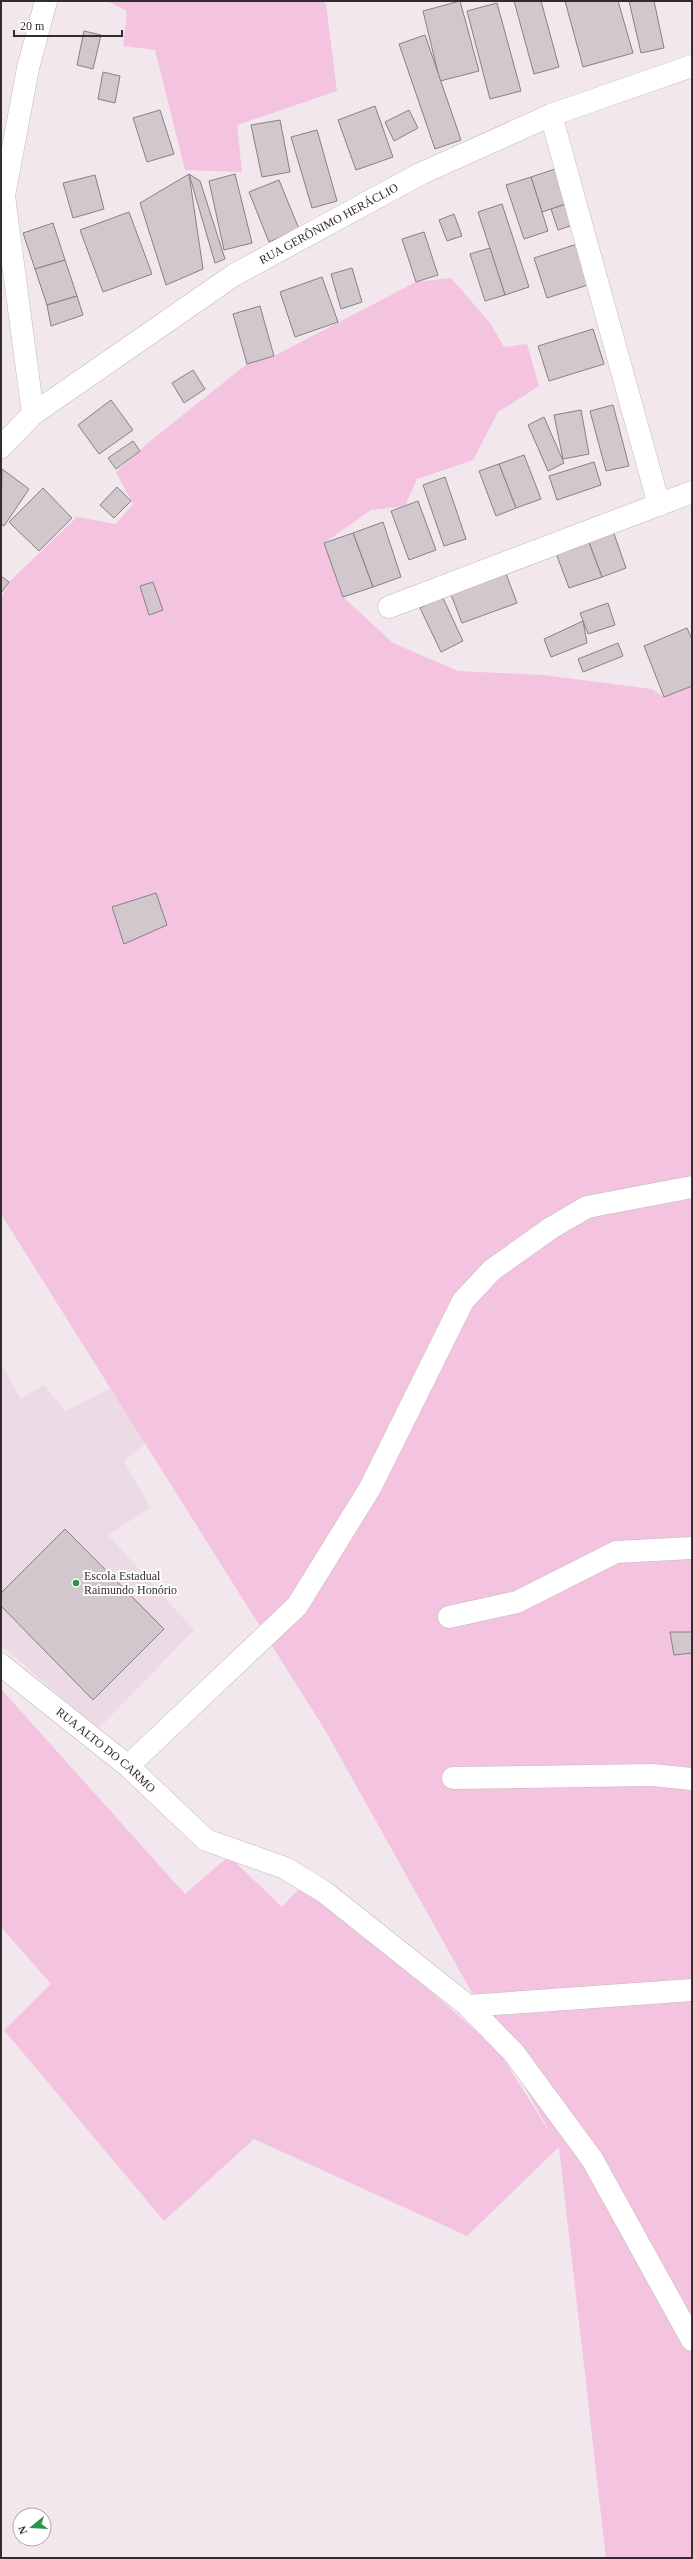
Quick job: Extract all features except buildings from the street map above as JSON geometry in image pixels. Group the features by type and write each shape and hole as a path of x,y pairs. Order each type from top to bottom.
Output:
{"street":[{"path":"34,414 4,196 28,68 46,1"},
{"name":"RUA GERÔNIMO HERÁCLIO","path":"1,447 34,414 234,275 420,174 552,115 692,66"},
{"path":"552,115 659,505"},
{"path":"389,608 692,492"},
{"path":"128,1766 297,1606 370,1488 463,1301 492,1270 551,1228 587,1207 692,1187"},
{"path":"449,1617 517,1602 616,1552 692,1548"},
{"name":"RUA ALTO DO CARMO","path":"1,1665 128,1766 206,1840 285,1868 323,1891 468,2006"},
{"path":"453,1778 652,1775 692,1779"},
{"path":"468,2006 692,1990"},
{"path":"468,2006 514,2053 592,2159 692,2340"}],"shaded area":[{"path":"107,1 323,1 326,4 337,91 237,125 242,172 185,170 155,50 123,46 127,11"},
{"path":"451,278 490,323 504,347 527,344 539,386 498,412 473,460 417,479 405,506 371,510 324,543 343,597 393,643 458,671 543,675 652,689 664,697 692,686 692,2558 606,2558 559,2147 467,2236 254,2139 164,2221 4,2030 51,1984 1,1927 1,1689 185,1894 229,1856 282,1907 301,1887 429,1990 498,2050 552,2136 325,1730 1,1214 1,598 9,582 77,517 116,524 133,504 116,472 149,442 247,364 274,356 416,282"},
{"name":"Escola Estadual Raimundo Honório","path":"1,1364 21,1399 44,1385 65,1411 113,1387 150,1439 124,1461 150,1508 108,1535 194,1630 98,1729 1,1645"}],"place":[{"name":"Escola Estadual Raimundo Honório","path":"76,1583"}]}
